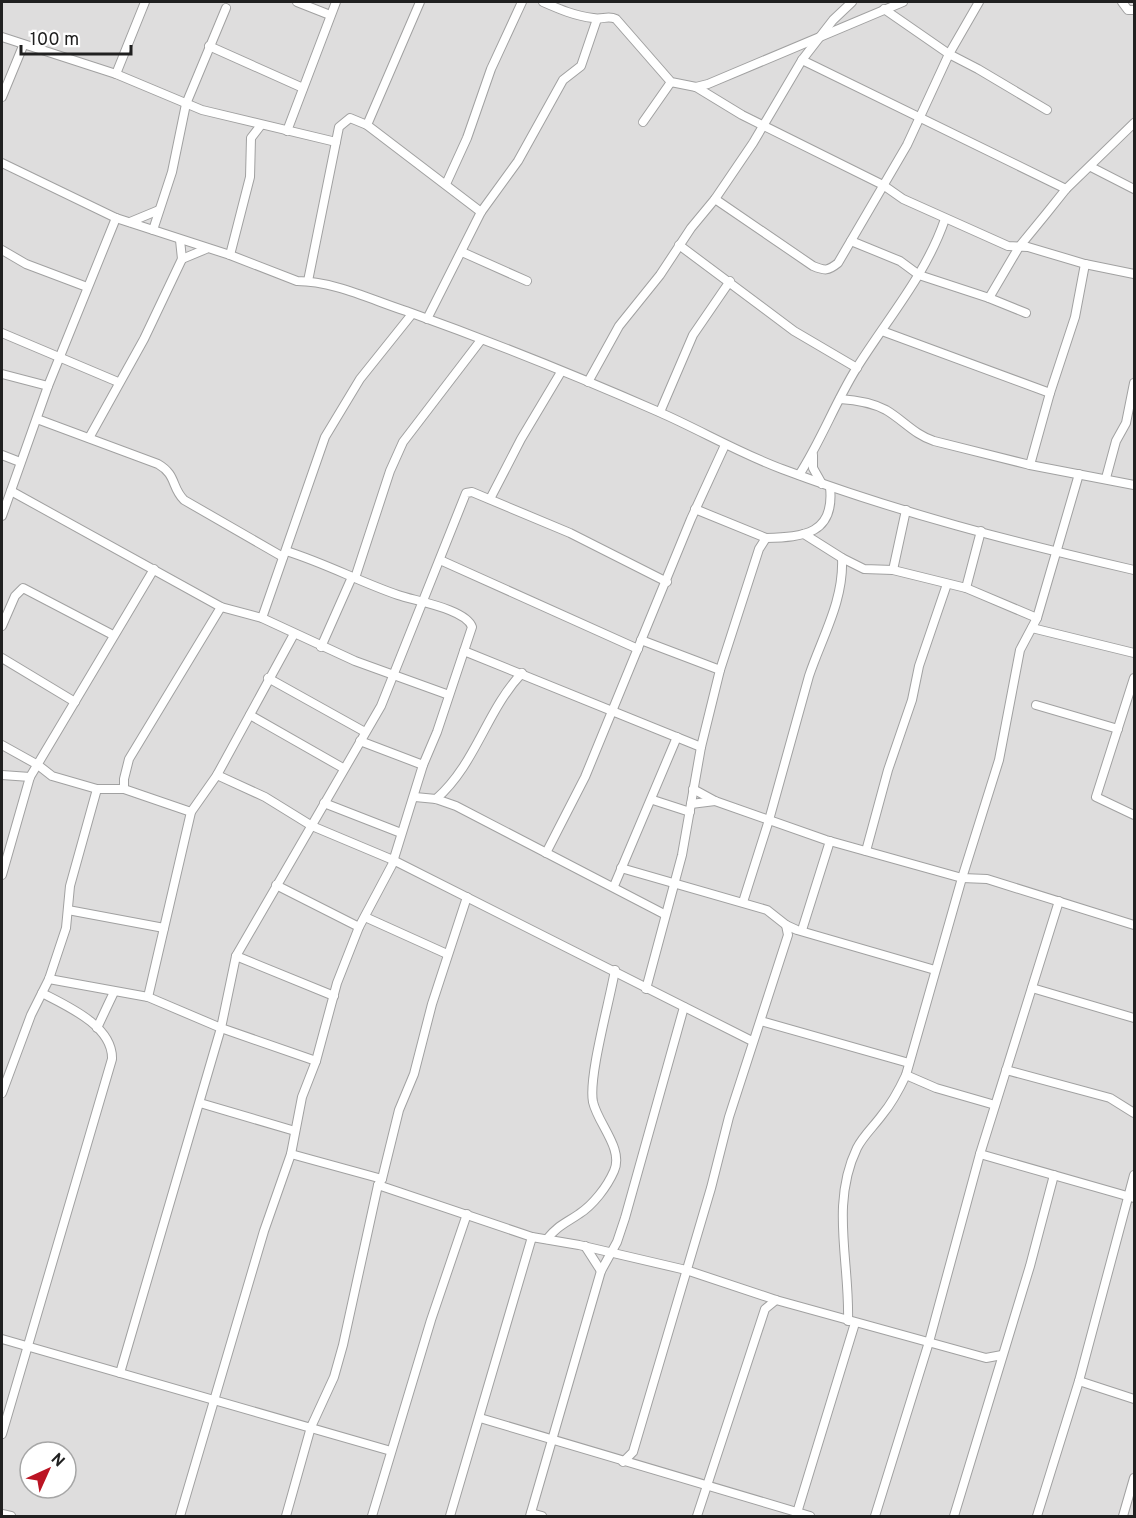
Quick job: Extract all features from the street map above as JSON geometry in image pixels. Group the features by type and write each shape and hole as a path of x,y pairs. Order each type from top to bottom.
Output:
{"street":[{"path":"116,74 145,2"},
{"path":"297,2 330,15"},
{"path":"286,131 336,2"},
{"path":"367,125 420,2"},
{"path":"446,184 467,138 491,69 522,2"},
{"path":"543,2 570,13 597,19 611,16 671,82 696,87 764,125 883,185 903,199 945,219 1008,246 1040,250 1085,264 1134,274"},
{"path":"588,382 619,326 716,199 764,125 802,60 821,34 852,2"},
{"path":"696,87 903,2"},
{"path":"716,199 813,266 826,271 838,262 883,185 920,119 948,54 979,2"},
{"path":"1122,2 1128,10 1134,10"},
{"path":"153,230 172,172 186,104 226,8"},
{"path":"884,9 948,54 1047,110"},
{"path":"427,319 481,212 518,161 563,80 581,66 597,19"},
{"path":"2,37 23,46 40,48 116,74 186,104 261,125 336,142"},
{"path":"2,97 23,46"},
{"path":"209,46 303,88"},
{"path":"802,60 1066,189"},
{"path":"643,122 671,82"},
{"path":"308,281 339,128 345,120 351,118 367,125 481,212"},
{"path":"989,298 1019,248 1066,189 1134,123"},
{"path":"230,255 250,177 251,138 261,125"},
{"path":"2,163 117,218 230,255 297,281 308,281 427,319 481,340 660,412 725,446 826,486 1056,552 1134,570"},
{"path":"1091,167 1134,189"},
{"path":"130,222 159,210"},
{"path":"2,516 48,386 117,218"},
{"path":"800,475 857,368 919,275 939,239 945,219"},
{"path":"1033,231 1040,250"},
{"path":"89,438 118,382 144,339 182,259 180,240"},
{"path":"851,241 900,261 919,275 989,298 1026,314"},
{"path":"679,245 794,331 857,368"},
{"path":"182,259 206,249"},
{"path":"2,250 26,264 87,288"},
{"path":"462,252 527,281"},
{"path":"1030,465 1050,393 1075,317 1085,264"},
{"path":"660,412 693,335 730,281"},
{"path":"262,618 325,437 360,379 412,314"},
{"path":"882,331 1050,393"},
{"path":"2,333 118,382"},
{"path":"321,647 354,578 395,457 403,442 481,340"},
{"path":"490,500 521,439 561,372"},
{"path":"2,374 48,386"},
{"path":"1106,478 1116,441 1126,423 1134,383"},
{"path":"840,399 869,403 885,410 922,437 1030,465 1134,485"},
{"path":"37,419 168,470 184,500 285,554 327,564 354,578 452,612 470,622 472,627 423,765 415,797 393,860 359,927 334,996 316,1061 302,1097 291,1154 264,1231 180,1516"},
{"path":"546,853 585,777 667,582 695,509 725,446"},
{"path":"695,509 766,538 804,534 817,530 826,519 831,501 826,486 813,468 813,454"},
{"path":"2,455 20,462"},
{"path":"797,1515 852,1322 841,1221 844,1185 857,1147 894,1099 906,1076 962,878 999,760 1020,650 1037,618 1079,474"},
{"path":"11,491 221,607 262,618 321,647 449,695"},
{"path":"120,1373 221,1028 236,956 381,706 466,494 472,492 570,533 667,582"},
{"path":"893,570 906,510"},
{"path":"817,530 818,545"},
{"path":"966,588 981,531"},
{"path":"752,532 759,549"},
{"path":"804,534 818,545 864,568 893,570 966,588 1037,618"},
{"path":"646,989 664,914 675,882 701,747 720,670 759,549 766,538"},
{"path":"743,902 769,820 809,675 816,654 830,628 842,558"},
{"path":"440,560 639,644 720,670"},
{"path":"2,875 30,777 154,569"},
{"path":"866,851 888,770 912,700 919,666 947,584"},
{"path":"2,627 15,596 19,589 23,588 113,635"},
{"path":"124,789 129,759 221,607"},
{"path":"1032,628 1134,653"},
{"path":"148,997 190,812 217,775 294,634"},
{"path":"464,651 701,747"},
{"path":"2,658 75,702"},
{"path":"436,799 458,777 507,690 522,674"},
{"path":"268,678 365,732"},
{"path":"1134,678 1096,797 1134,815"},
{"path":"1036,705 1118,729"},
{"path":"250,715 343,768"},
{"path":"614,886 677,737"},
{"path":"360,741 423,765"},
{"path":"2,745 38,765 52,776 97,789 124,789 190,812"},
{"path":"2,775 30,777"},
{"path":"217,775 266,797 312,826 393,860 752,1041"},
{"path":"2,1093 49,979 66,928 73,876 97,789"},
{"path":"693,789 715,801 830,841 962,878 987,879 1134,925"},
{"path":"415,797 436,799 456,806 614,886 664,914"},
{"path":"652,800 690,808 715,801"},
{"path":"324,802 401,833"},
{"path":"788,935 800,930 830,841"},
{"path":"621,868 743,902 770,912 786,925 800,930 936,970"},
{"path":"276,885 359,927"},
{"path":"286,1516 311,1427 333,1377 343,1345 399,1110 414,1074 447,954 467,897"},
{"path":"874,1516 929,1342 980,1154 1059,901"},
{"path":"68,910 164,928"},
{"path":"365,917 447,954"},
{"path":"623,1462 633,1452 752,1041 761,1022 788,935 786,925"},
{"path":"236,956 334,996"},
{"path":"547,1239 561,1223 580,1214 589,1206 603,1190 615,1169 615,1154 595,1107 592,1091 615,970"},
{"path":"49,979 148,997 221,1028 316,1061"},
{"path":"1032,988 1134,1018"},
{"path":"97,1028 114,992"},
{"path":"2,1434 112,1059 110,1044 97,1028 78,1013 42,993"},
{"path":"542,1516 531,1515 601,1271 612,1253 632,1197 641,1156 650,1135 684,1007"},
{"path":"761,1022 909,1063"},
{"path":"1006,1070 1110,1098 1134,1113"},
{"path":"906,1076 936,1088 995,1105"},
{"path":"200,1103 295,1131"},
{"path":"291,1154 380,1182 532,1237 585,1246 686,1270 776,1300 986,1358 1002,1355"},
{"path":"980,1154 1131,1197"},
{"path":"954,1516 1030,1266 1054,1175"},
{"path":"1037,1516 1079,1381 1131,1197 1134,1175"},
{"path":"372,1516 467,1214"},
{"path":"450,1516 532,1237"},
{"path":"585,1246 601,1271"},
{"path":"761,1295 765,1309"},
{"path":"697,1516 705,1485 765,1309 776,1300"},
{"path":"2,1339 391,1451"},
{"path":"986,1358 998,1372"},
{"path":"1079,1381 1134,1399"},
{"path":"480,1418 642,1469 705,1485 797,1515 810,1516"},
{"path":"633,1452 642,1469"},
{"path":"1123,1516 1134,1478"},
{"path":"2,1514 11,1516"}],"shaded area":[{"path":"2,2 1134,2 1134,1516 2,1516"}]}
